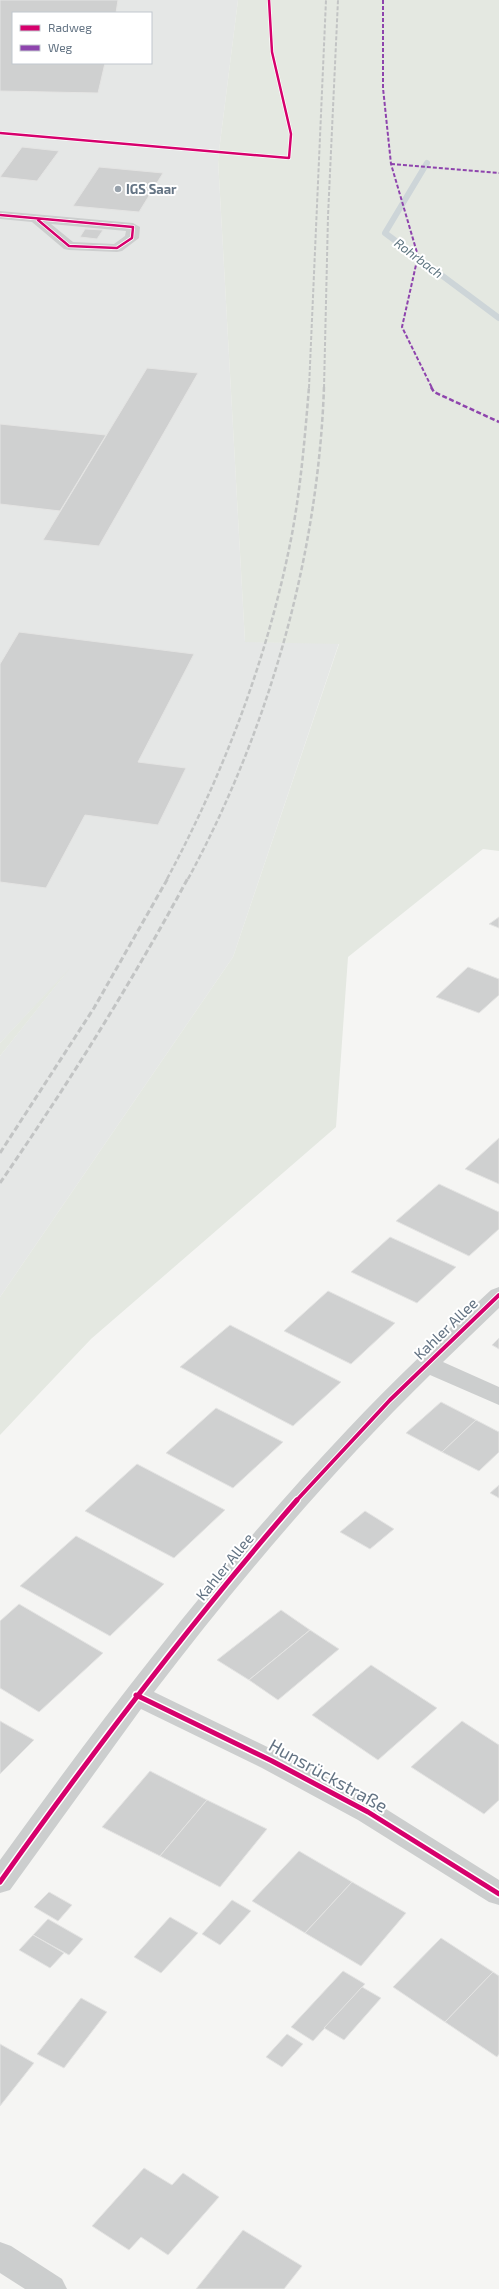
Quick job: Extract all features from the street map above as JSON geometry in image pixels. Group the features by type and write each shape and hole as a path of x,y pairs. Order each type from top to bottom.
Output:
{"street":[{"path":"0,216 38,220 102,223 133,227 132,238 117,248 69,246 38,220"},
{"name":"Kahler Allee","path":"0,1882 136,1695 260,1543 355,1436 499,1294"},
{"path":"427,1364 499,1397"},
{"name":"Hunsrückstraße","path":"136,1695 272,1761 368,1812 499,1894"},
{"path":"0,2256 50,2289"}],"shaded area":[{"path":"0,0 238,0 218,159 245,642 339,643 233,957 0,1297 0,1056 65,974 0,1043"},
{"path":"238,0 499,0 499,851 483,849 348,957 336,1127 91,1339 0,1435 0,1297 233,957 339,644 245,642 218,159"},
{"path":"70,968 0,1056 0,1043"}],"building":[{"path":"0,0 118,0 116,12 12,12 12,64 105,64 98,93 0,91"},
{"path":"22,147 59,151 37,181 0,177"},
{"name":"IGS Saar","path":"99,167 163,173 139,212 73,206"},
{"path":"85,229 103,230 97,239 80,237"},
{"path":"147,368 198,373 99,546 43,540"},
{"path":"0,424 106,435 60,511 0,504"},
{"path":"19,632 194,654 138,762 186,768 158,825 85,815 46,888 0,882 0,664"},
{"path":"499,917 499,928 489,924"},
{"path":"468,967 499,979 499,995 479,1013 436,997"},
{"path":"499,1138 499,1184 465,1169"},
{"path":"439,1184 499,1212 499,1229 469,1256 396,1221"},
{"path":"390,1237 456,1267 417,1303 351,1272"},
{"path":"328,1291 395,1323 351,1364 284,1331"},
{"path":"230,1325 341,1382 293,1426 180,1367"},
{"path":"499,1338 499,1349 492,1345"},
{"path":"441,1402 476,1420 442,1452 406,1433"},
{"path":"216,1408 283,1442 233,1488 166,1453"},
{"path":"476,1420 499,1432 499,1452 479,1471 442,1452"},
{"path":"137,1464 225,1510 174,1558 85,1511"},
{"path":"499,1485 499,1498 490,1493"},
{"path":"365,1511 394,1529 370,1549 340,1532"},
{"path":"76,1536 164,1584 110,1636 20,1586"},
{"path":"19,1604 103,1653 39,1712 0,1688 0,1621"},
{"path":"281,1610 310,1630 249,1680 217,1660"},
{"path":"310,1630 339,1649 278,1700 249,1680"},
{"path":"371,1665 437,1708 378,1760 312,1715"},
{"path":"0,1721 34,1740 0,1774"},
{"path":"462,1721 499,1745 499,1800 484,1814 411,1767"},
{"path":"150,1771 207,1800 160,1856 102,1827"},
{"path":"207,1800 267,1829 220,1887 160,1856"},
{"path":"299,1851 352,1882 305,1933 252,1901"},
{"path":"352,1882 406,1913 361,1966 305,1933"},
{"path":"49,1892 72,1905 58,1921 34,1907"},
{"path":"232,1900 251,1911 220,1945 202,1934"},
{"path":"170,1917 198,1933 161,1973 134,1957"},
{"path":"48,1919 83,1939 69,1955 33,1935"},
{"path":"33,1935 64,1953 50,1968 19,1950"},
{"path":"441,1938 493,1972 445,2022 393,1987"},
{"path":"343,1971 365,1984 313,2041 291,2027"},
{"path":"493,1972 499,1976 499,2054 497,2057 445,2022"},
{"path":"362,1987 381,1998 344,2040 324,2028"},
{"path":"81,1998 107,2012 64,2068 37,2054"},
{"path":"287,2034 303,2044 282,2067 266,2057"},
{"path":"0,2044 34,2063 0,2106"},
{"path":"144,2168 172,2185 183,2173 219,2197 168,2255 141,2237 129,2250 92,2226"},
{"path":"243,2230 302,2266 284,2289 196,2289"}],"waterway":[{"name":"Rohrbach","path":"427,163 385,233 499,318"}],"railway":[{"path":"309,388 326,0"},
{"path":"324,388 328,216 338,0"},
{"path":"167,879 208,796 226,754 243,711 271,623 295,516 309,387"},
{"path":"188,879 217,822 243,763 265,702 284,640 300,578 312,514 320,451 324,387"},
{"path":"0,1153 94,1008 168,878"},
{"path":"0,1183 98,1033 188,878"}],"marked path":[{"path":"383,0 383,88 391,164 400,200 418,256 402,327 434,392 499,422"},
{"path":"391,164 499,173"}],"cycle path":[{"path":"0,133 289,158 291,134 272,52 269,0"},
{"path":"0,215 133,227 132,238 117,248 69,246 38,220"},
{"path":"0,1882 83,1766 214,1597 355,1436 426,1364 499,1295"},
{"path":"136,1695 272,1761 368,1812 499,1894"}],"place":[{"name":"IGS Saar","path":"118,189"}]}
